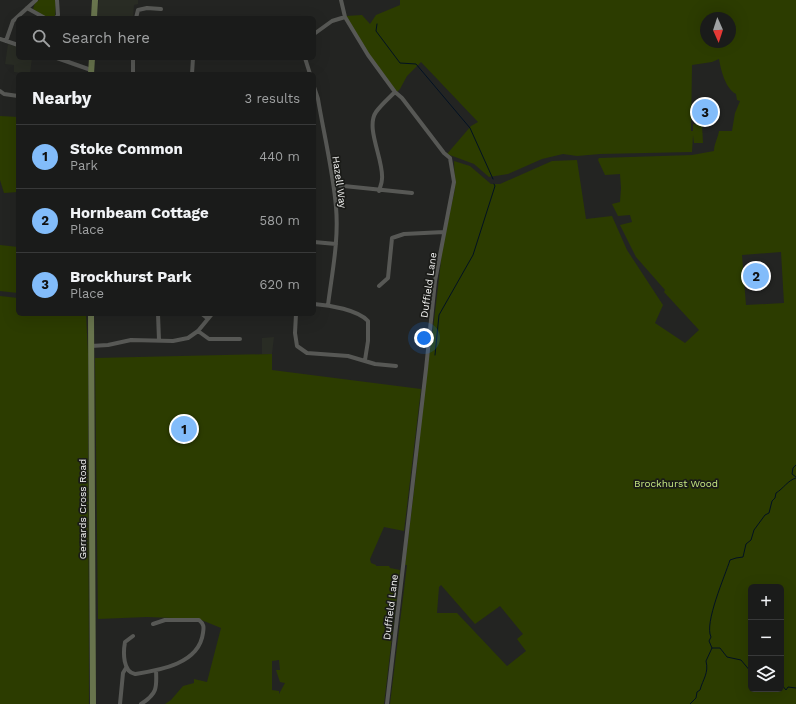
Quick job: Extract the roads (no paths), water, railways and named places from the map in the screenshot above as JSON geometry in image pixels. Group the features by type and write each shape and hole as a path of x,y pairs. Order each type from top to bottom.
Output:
{"main road":[{"path":"94,16 95,0"},
{"path":"91,72 92,60"},
{"name":"Gerrards Cross Road","path":"91,316 93,704"}],"street":[{"path":"18,16 36,0"},
{"path":"57,0 57,16"},
{"name":"Duffield Lane","path":"341,0 345,17 368,55 444,153 450,158 454,182 435,281 387,704"},
{"path":"27,8 41,16"},
{"path":"136,16 138,10 147,8 161,9"},
{"path":"316,33 332,21 345,17"},
{"path":"6,41 13,21 16,18"},
{"path":"0,39 16,44"},
{"path":"62,60 91,72"},
{"path":"133,60 133,72"},
{"path":"192,72 193,60"},
{"path":"306,60 309,72"},
{"path":"0,91 4,94 16,96"},
{"path":"379,191 382,179 380,159 372,124 375,113 396,92"},
{"name":"Hazell Way","path":"316,93 334,186 336,208 336,244 328,305"},
{"path":"334,186 412,193"},
{"path":"379,286 388,278 392,238 404,234 444,232"},
{"path":"316,242 336,244"},
{"path":"316,304 328,305 363,316 368,321 368,341 365,360"},
{"path":"158,316 159,340"},
{"path":"91,346 108,345 131,340 181,340 188,338 198,331 208,318 205,316"},
{"path":"296,316 295,333 297,346 307,353 348,356 375,364 396,366"},
{"path":"198,331 209,339 240,339"},
{"path":"126,668 133,674 156,670 172,665 190,656 197,649 200,643 204,626 202,622 195,619 165,620 153,624"},
{"path":"120,704 122,673 126,668 124,644 127,639 133,636"},
{"path":"141,704 151,698 157,686 156,670"}],"waterway":[{"path":"377,24 376,31 400,63 416,64 470,128 493,179"},
{"path":"435,355 439,315 473,255 495,186 494,184"},
{"path":"796,465 793,468 792,474 796,477"},
{"path":"690,704 696,698 697,692 700,690 706,673 706,661 712,648 709,641 711,637 710,621 730,560 743,557 746,544 751,540 754,530 765,515 769,513 776,493 796,478"},
{"path":"712,648 720,648 727,657 741,660 748,668"},
{"path":"784,688 786,690 788,687 796,688"}],"place":[{"name":"Brockhurst Park","path":"705,112"},
{"name":"Hornbeam Cottage","path":"756,276"},
{"name":"Stoke Common","path":"184,429"}],"park label":[{"name":"Brockhurst Wood","path":"676,483"}]}
